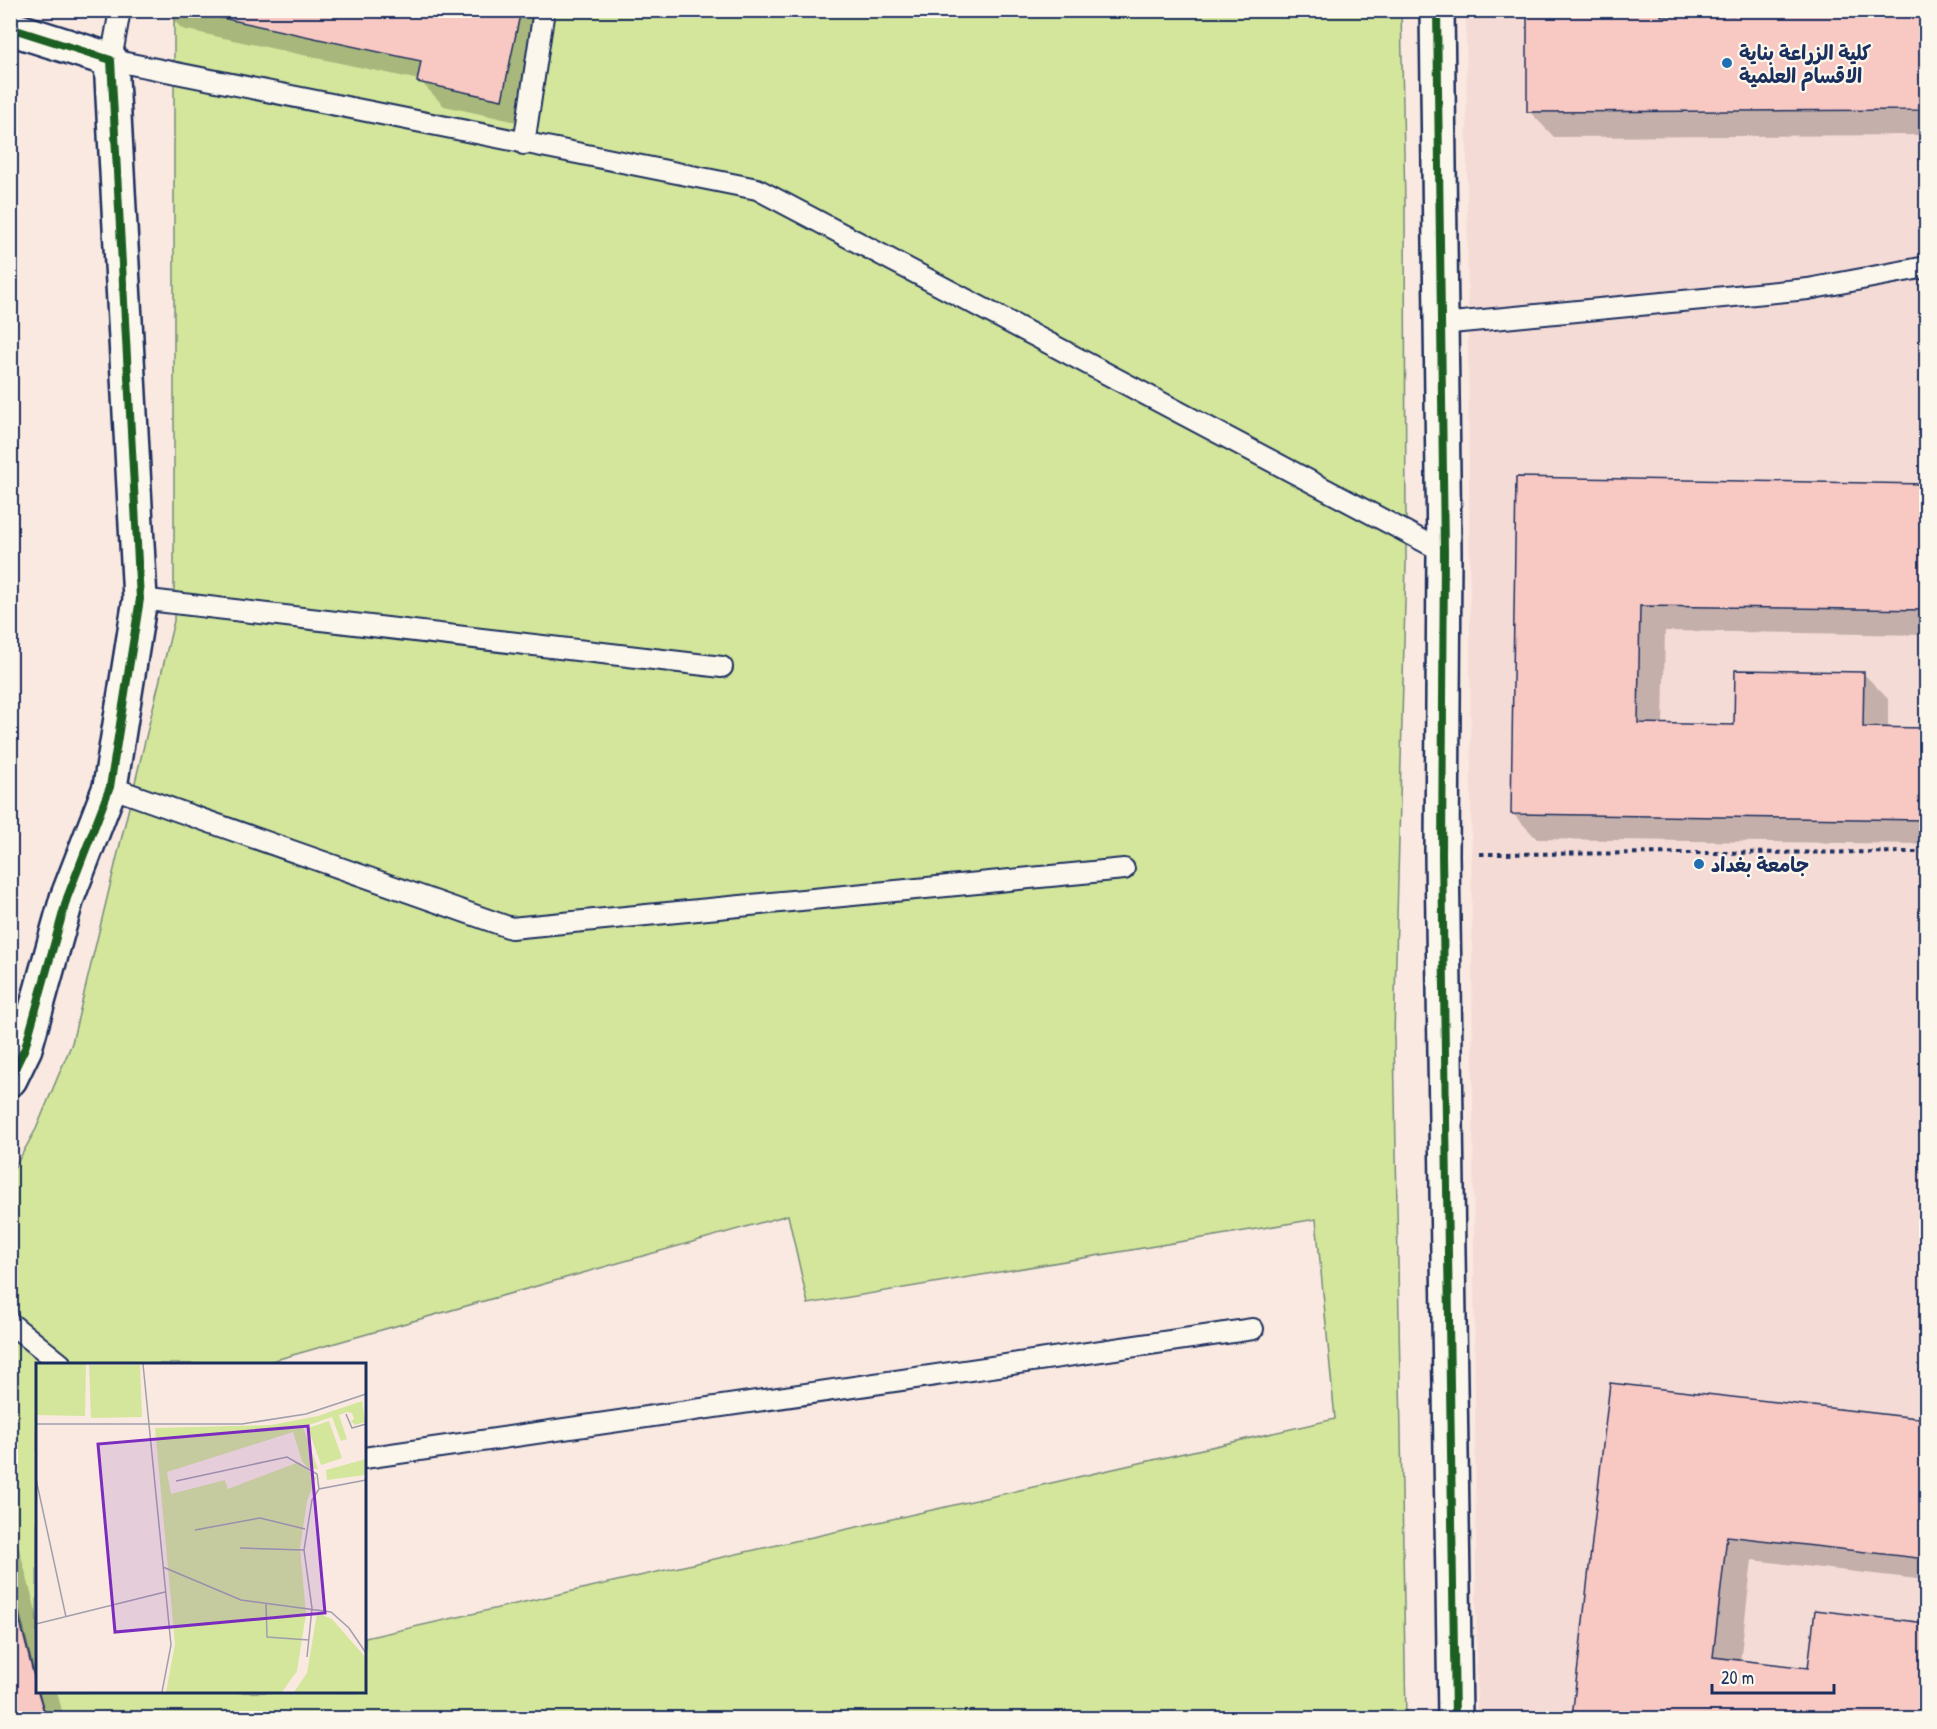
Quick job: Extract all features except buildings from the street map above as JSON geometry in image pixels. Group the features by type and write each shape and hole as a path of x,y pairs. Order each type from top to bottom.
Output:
{"street":[{"path":"1437,10 1444,552 1442,855 1455,1719"},
{"path":"10,28 111,60 140,599 110,787 67,898 25,1048 10,1079"}],"lane":[{"path":"120,10 111,60 757,189 1444,552"},
{"path":"524,144 544,10"},
{"path":"1441,324 1808,289 1926,267"},
{"path":"140,599 722,667"},
{"path":"110,787 511,928 1124,869"},
{"path":"10,1323 59,1363"},
{"path":"366,1458 1253,1329"}],"path":[{"path":"1442,855 1926,852"}],"shaded area":[{"name":"جامعة بغداد","path":"1466,11 1926,11 1926,1718 1477,1718"}],"green space":[{"path":"174,11 1401,11 1405,203 1406,562 1394,1037 1406,1718 46,1718 39,1693 366,1693 366,1638 1335,1419 1316,1219 808,1304 788,1215 265,1363 69,1363 11,1315 11,1174 36,1129 72,1043 174,621"},
{"path":"10,1338 31,1347 44,1363 36,1363 36,1681 11,1578"}],"cycle path":[{"path":"1437,10 1444,552 1442,855 1455,1718"},
{"path":"10,28 111,60 140,599 110,787 67,898 25,1048 10,1079"}],"place":[{"name":"كلية الزراعة بناية الاقسام العلمية","path":"1727,63"},
{"name":"جامعة بغداد","path":"1699,864"}]}
